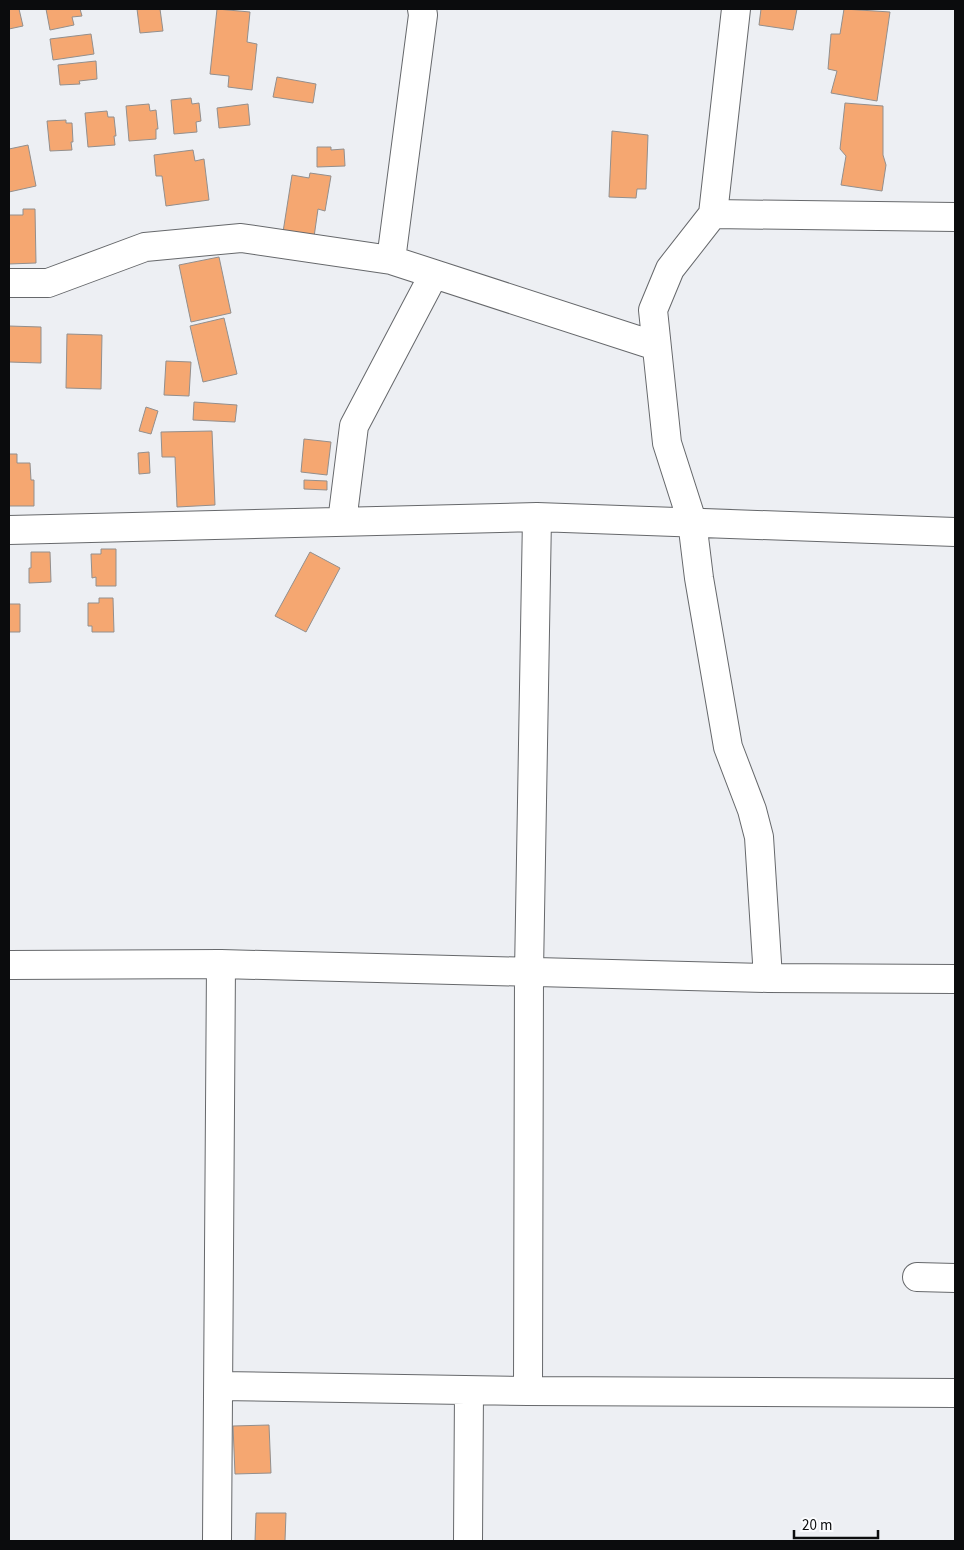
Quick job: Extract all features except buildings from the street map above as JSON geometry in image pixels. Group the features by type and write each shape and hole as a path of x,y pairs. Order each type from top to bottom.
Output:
{"street":[{"path":"391,260 423,15 422,9"},
{"path":"736,9 713,214 670,268 653,310 667,443 692,521 698,578 728,747 752,810 759,837 768,978"},
{"path":"713,214 955,217"},
{"path":"9,283 48,283 145,247 241,238 391,260 656,346"},
{"path":"342,522 354,426 434,274"},
{"path":"528,1391 529,972 537,517"},
{"path":"9,530 537,517 692,521 955,532"},
{"path":"218,1541 221,964"},
{"path":"9,965 221,964 768,978 955,979"},
{"path":"917,1277 955,1278"},
{"path":"219,1386 528,1391 955,1393"},
{"path":"468,1541 470,1390"}]}
